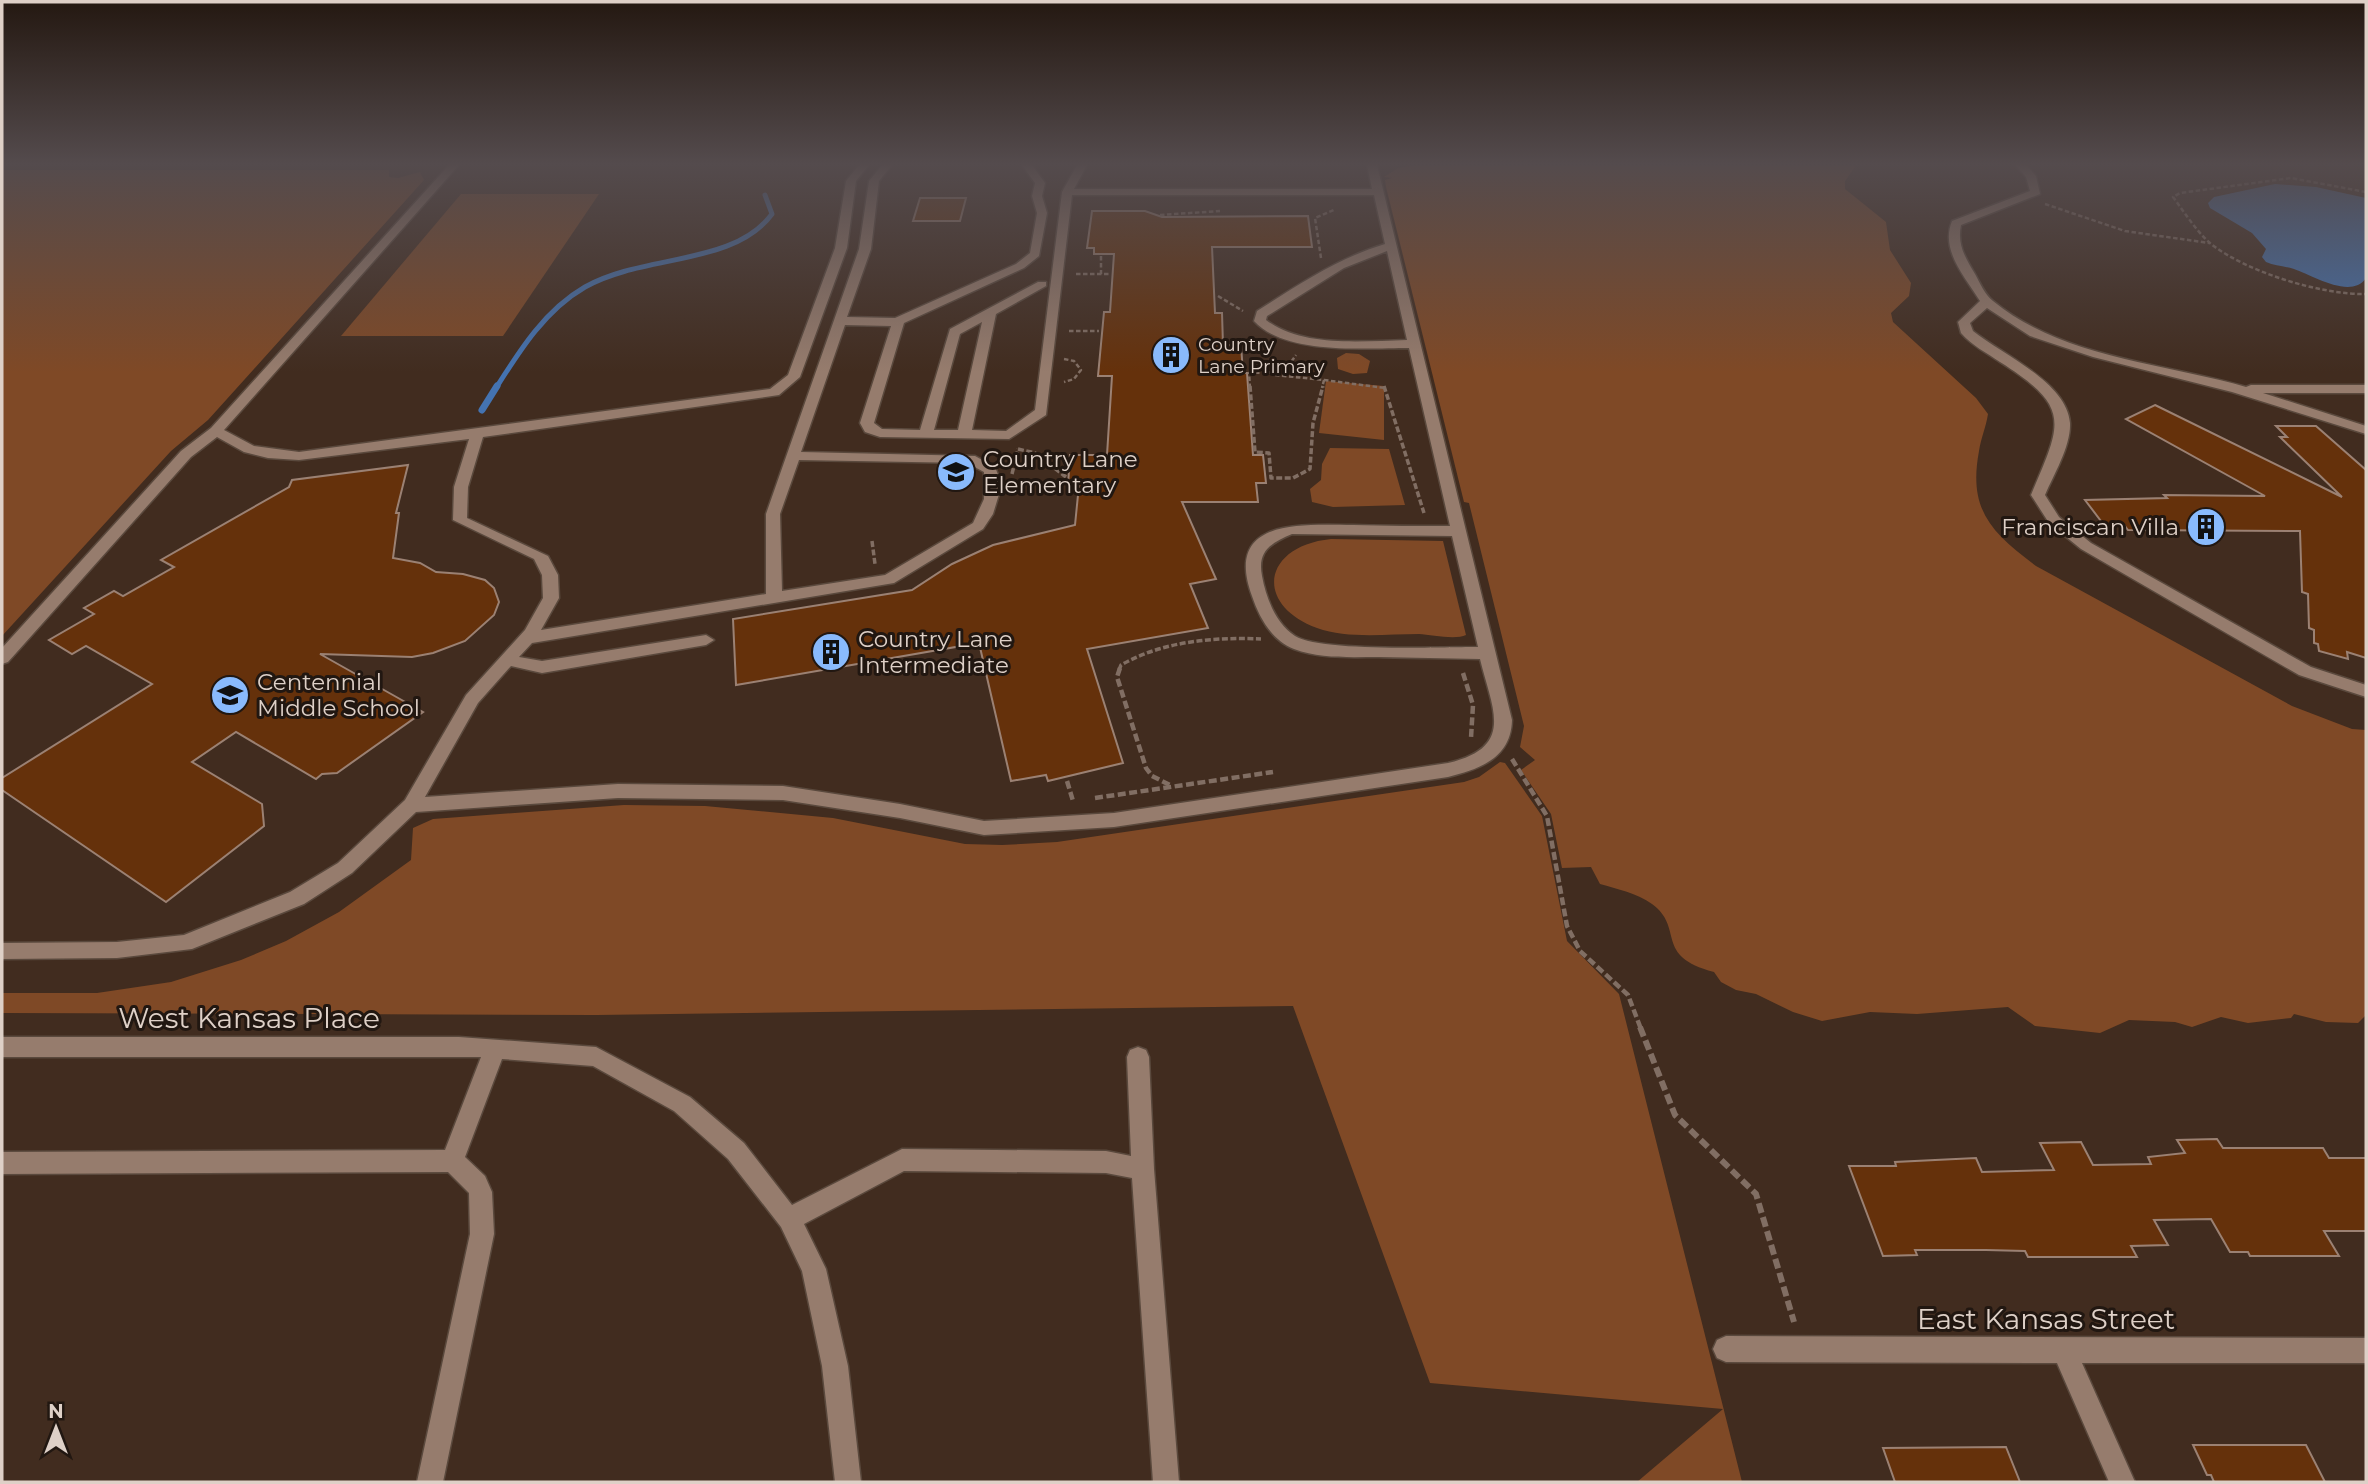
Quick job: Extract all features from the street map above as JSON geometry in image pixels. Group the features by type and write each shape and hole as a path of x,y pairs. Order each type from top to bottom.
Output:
{"street":[{"path":"2,658 186,454 216,431 392,234"},
{"path":"216,431 249,449 299,456 477,435 774,392 787,385 794,377 841,248 843,234"},
{"path":"774,599 773,514 841,321 865,249 867,234"},
{"path":"1038,234 1035,254 1027,262 905,316 898,322 867,423 870,429 880,433 1009,435 1041,412 1048,287 1060,253 1062,234"},
{"path":"411,805 618,791 783,793 900,811 984,828 1114,820 1448,769 1477,762 1494,749 1504,730 1388,234"},
{"path":"1953,234 1957,254 1986,302 2007,318 2063,344 2238,389 2366,430"},
{"path":"1391,246 1370,251 1261,314 1260,321 1269,331 1293,337 1350,344 1413,344"},
{"path":"1035,254 1060,253"},
{"path":"1012,270 1048,287"},
{"path":"926,434 954,332 1048,287"},
{"path":"1986,302 1964,322 1967,332 2030,376 2060,407 2063,424 2038,495 2054,520 2086,546 2305,671 2366,691"},
{"path":"964,434 990,313"},
{"path":"841,321 898,322"},
{"path":"2238,389 2366,388"},
{"path":"2,951 117,950 185,943 297,898 345,868 411,805 472,699 526,638 551,598 550,575 540,556 460,520 461,487 477,435"},
{"path":"526,638 889,579 978,526 984,518 993,485 990,470 970,459 793,456"},
{"path":"1459,531 1290,529 1255,550 1251,565 1254,582 1278,631 1306,648 1325,651 1487,653"},
{"path":"507,660 542,667 706,640"},
{"name":"West Kansas Place","path":"2,1047 496,1047 596,1057 682,1104 736,1151 789,1219 816,1282 835,1366 848,1482"},
{"path":"452,1161 496,1047"},
{"path":"1138,1057 1143,1169 1166,1482"},
{"path":"789,1219 902,1160 1106,1162 1143,1169"},
{"path":"2,1163 452,1161 475,1177 484,1201 482,1234 430,1482"},
{"name":"East Kansas Street","path":"1726,1349 2366,1351"},
{"path":"2064,1350 2122,1482"}],"path":[{"path":"1317,234 1322,268"},
{"path":"2136,234 2210,243"},
{"path":"2203,234 2210,243 2250,265 2325,291 2356,296 2366,294"},
{"path":"1101,256 1101,274"},
{"path":"1068,275 1109,274"},
{"path":"1218,296 1243,311"},
{"path":"1061,331 1099,331"},
{"path":"1275,375 1284,372 1295,361 1293,337"},
{"path":"1324,380 1312,423 1310,469 1284,479 1270,478 1269,453 1255,453 1249,373 1384,384 1426,518 1413,518"},
{"path":"1017,449 1035,453 1066,477"},
{"path":"872,541 875,564 883,572"},
{"path":"1173,787 1152,776 1146,768 1117,677 1121,665 1144,652 1230,638 1266,640 1261,633"},
{"path":"1453,667 1469,682 1474,730 1471,738 1464,741"},
{"path":"1511,758 1547,816 1567,926 1574,942 1628,995 1675,1115 1756,1194 1802,1349"},
{"path":"1060,803 1278,772"},
{"path":"1067,782 1073,801"}],"shaded area":[{"path":"2,234 375,234 208,420 171,451 2,636"},
{"path":"427,234 572,234 503,336 341,336"},
{"path":"1398,234 1888,234 1890,250 1911,283 1909,296 1891,313 1893,322 1976,398 1988,414 1976,471 1977,489 1986,518 1995,530 2036,566 2292,706 2352,729 2366,730 2366,1015 2358,1023 2326,1022 2294,1014 2291,1018 2248,1023 2221,1017 2192,1027 2175,1022 2129,1020 2100,1033 2035,1026 2008,1007 1917,1014 1870,1012 1822,1021 1721,982 1714,972 1683,958 1676,950 1662,913 1652,904 1633,894 1600,884 1591,867 1562,868 1551,814 1521,770 1535,760 1520,747 1524,726 1469,503 1464,502"},
{"path":"1346,353 1359,354 1370,361 1367,373 1353,374 1338,369 1337,358"},
{"path":"1326,381 1384,386 1384,440 1319,433"},
{"path":"1330,448 1389,449 1405,505 1333,507 1312,502 1310,489 1321,480 1322,464"},
{"path":"1331,539 1443,541 1466,635 1450,637 1419,634 1341,634 1317,628 1296,618 1283,605 1275,591 1274,577 1280,564 1291,552 1308,544"},
{"path":"1500,762 1505,763 1542,816 1567,941 1619,994 1742,1482 1637,1482 1723,1409 1430,1383 1293,1006 596,1015 2,1013 2,993 97,993 171,982 241,960 286,941 339,912 411,860 413,828 433,819 624,805 705,806 833,818 965,844 1002,845 1057,842 1464,782 1479,777"}],"water":[{"path":"2253,234 2366,234 2366,278 2351,287 2331,284 2294,269 2266,262 2262,257 2266,249"}],"building":[{"path":"1089,234 1310,234 1312,247 1212,247 1215,313 1222,313 1223,345 1241,345 1243,373 1247,373 1253,455 1263,455 1266,483 1256,483 1258,502 1182,502 1216,579 1190,584 1208,628 1087,649 1123,763 1048,781 1046,775 1011,781 979,643 736,685 733,619 912,590 952,564 993,545 1075,525 1079,485 1068,485 1070,455 1107,455 1112,376 1098,376 1104,312 1110,312 1114,254 1094,254 1094,248 1087,248"},
{"name":"Franciscan Villa","path":"2155,405 2342,497 2280,437 2287,437 2276,426 2316,426 2366,470 2366,658 2347,652 2348,659 2319,651 2318,644 2314,643 2314,630 2309,628 2308,594 2302,592 2300,531 2128,530 2124,525 2104,525 2085,500 2167,498 2164,495 2265,496 2126,419"},
{"path":"408,465 396,513 399,513 393,558 420,563 436,572 463,574 485,580 494,588 499,602 494,615 465,641 433,653 412,657 320,654 423,712 337,773 322,774 316,779 236,732 192,762 262,804 264,826 166,902 2,790 2,778 152,684 86,646 72,654 49,640 94,614 84,608 114,591 123,596 174,567 161,560 289,487 292,480"},
{"path":"2217,1139 2223,1148 2323,1148 2329,1158 2366,1158 2366,1231 2324,1231 2339,1256 2250,1256 2248,1252 2230,1252 2211,1219 2154,1220 2168,1245 2131,1246 2137,1257 2028,1257 2025,1251 1986,1250 1915,1250 1917,1255 1883,1256 1849,1166 1896,1166 1895,1162 1976,1158 1982,1172 2054,1170 2040,1143 2081,1142 2093,1165 2151,1164 2148,1157 2185,1153 2177,1140"},
{"path":"2193,1445 2306,1445 2325,1482 2214,1482 2211,1475 2207,1475"},
{"path":"2006,1447 2020,1482 1895,1482 1883,1448"}],"waterway":[{"path":"496,388 534,332 558,307 585,287 633,269 711,251 735,243 750,234"},
{"path":"482,410 497,386"}],"place":[{"name":"Country Lane Primary","path":"1171,355"},
{"name":"Country Lane Elementary","path":"956,472"},
{"name":"Franciscan Villa","path":"2206,527"},
{"name":"Country Lane Intermediate","path":"831,652"},
{"name":"Centennial Middle School","path":"230,695"}]}
